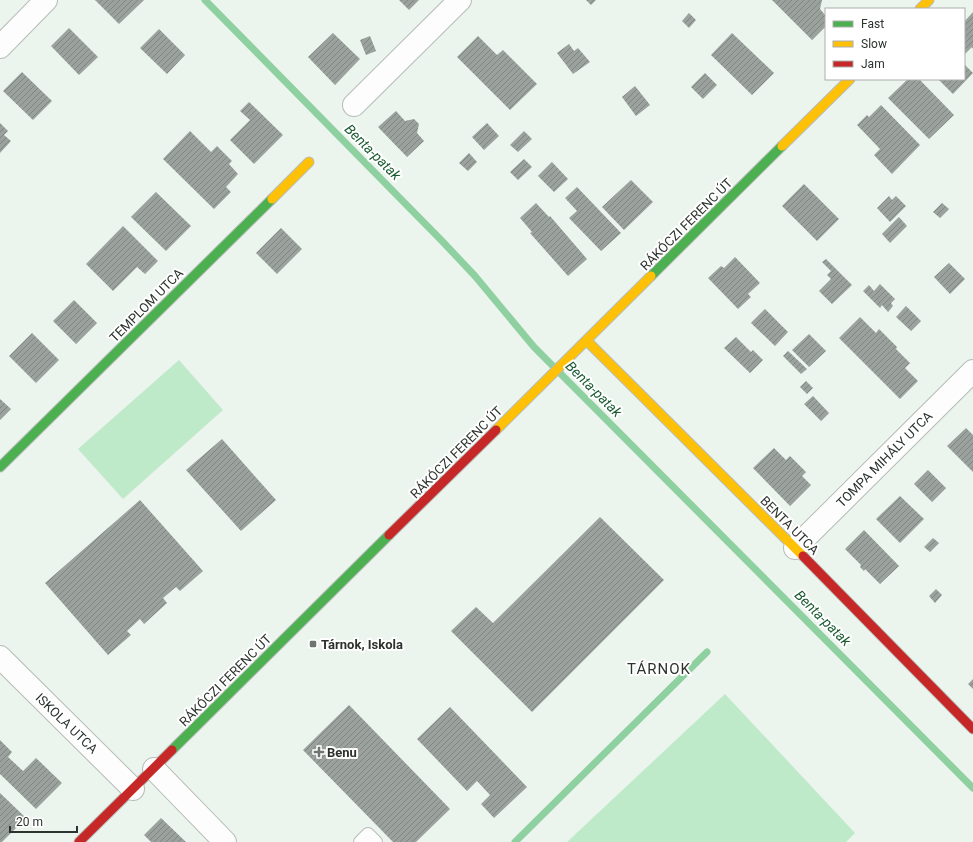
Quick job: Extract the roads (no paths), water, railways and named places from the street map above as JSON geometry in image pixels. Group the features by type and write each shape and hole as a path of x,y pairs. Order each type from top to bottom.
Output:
{"street":[{"path":"0,47 46,0"},
{"path":"354,105 460,0"},
{"path":"921,8 929,0"},
{"name":"RÁKÓCZI FERENC ÚT","path":"79,842 587,341 849,80"},
{"name":"TEMPLOM UTCA","path":"0,467 309,162"},
{"name":"BENTA UTCA","path":"587,341 795,548 973,729"},
{"name":"TOMPA MIHÁLY UTCA","path":"795,548 973,371"},
{"name":"ISKOLA UTCA","path":"0,657 133,789"},
{"path":"154,769 225,842"}],"lane":[{"path":"360,842 368,834 376,842"}],"waterway":[{"name":"Benta-patak","path":"205,0 443,242 475,276 534,347 973,788"},
{"path":"515,842 707,652"}],"place":[{"name":"Tárnok, Iskola","path":"313,644"},
{"name":"Benu","path":"319,752"}],"district":[{"name":"TÁRNOK","path":"659,669"}]}
